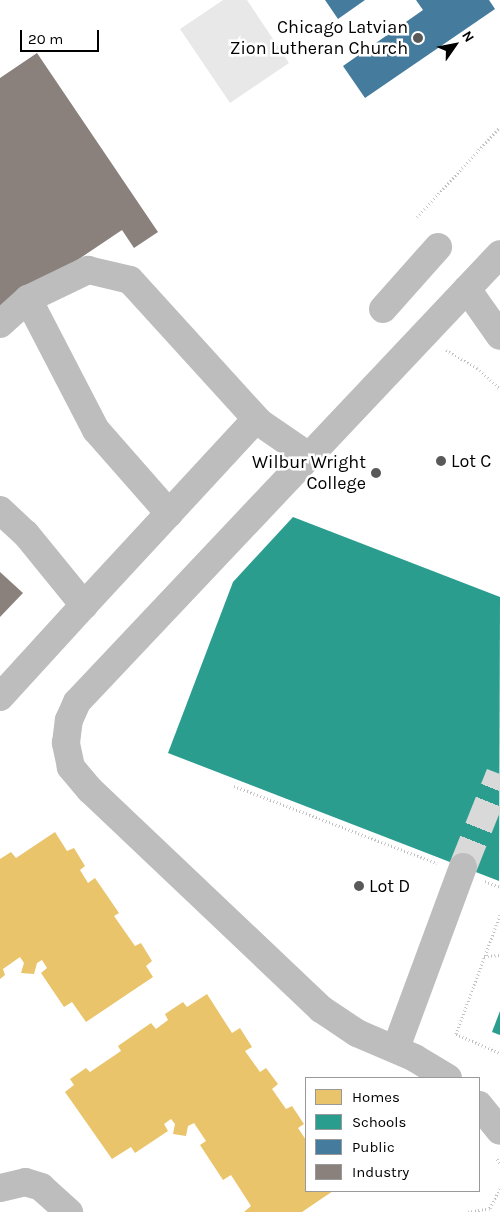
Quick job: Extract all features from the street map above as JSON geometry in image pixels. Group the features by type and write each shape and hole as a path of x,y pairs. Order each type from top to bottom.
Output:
{"street":[{"path":"383,309 438,247"},
{"path":"446,1077 396,1048 357,1033 321,1009 90,790 71,767 66,742 69,720 78,702 500,254"},
{"path":"0,324 28,299 88,270 130,280 256,419 310,457"},
{"path":"467,289 500,336"},
{"path":"28,299 96,430 169,513"},
{"path":"0,697 256,419"},
{"path":"0,510 26,534 84,605"},
{"path":"396,1048 463,871"},
{"path":"480,1106 500,1131"},
{"path":"12,1185 41,1187 68,1212"}],"path":[{"path":"417,217 500,127"},
{"path":"441,346 477,368 500,389"},
{"path":"234,786 463,871 500,887"},
{"path":"254,793 256,787"},
{"path":"500,915 456,1034 500,1053"},
{"path":"484,956 500,955"},
{"path":"497,1159 500,1163"},
{"path":"468,1212 490,1208 500,1188"}],"shaded area":[{"path":"223,0 247,0 289,63 230,103 180,29"}],"building: Homes":[{"path":"55,832 67,851 74,848 85,866 80,870 88,883 95,878 119,913 114,916 135,946 141,943 152,961 146,966 153,977 86,1022 72,1002 64,1007 41,973 47,968 42,960 37,963 34,974 21,973 24,963 20,957 3,969 5,975 0,979 0,859 11,852 16,858"},
{"path":"207,994 232,1033 240,1028 252,1047 245,1051 260,1072 266,1068 278,1084 272,1089 286,1109 292,1106 304,1124 298,1128 305,1138 305,1192 332,1192 302,1212 244,1212 251,1206 231,1175 223,1180 200,1145 206,1141 194,1123 188,1126 186,1136 173,1134 175,1124 171,1119 164,1124 168,1131 135,1153 131,1147 112,1159 65,1092 74,1085 70,1079 86,1068 90,1072 121,1051 118,1046 151,1023 156,1029 168,1020 165,1014 183,1002 187,1007"}],"building: Schools":[{"path":"293,517 500,597 499,881 168,753 233,582"},
{"path":"500,1011 500,1035 492,1032"}],"building: Public":[{"name":"Chicago Latvian Zion Lutheran Church","path":"325,0 365,0 338,19"},
{"name":"Chicago Latvian Zion Lutheran Church","path":"416,0 489,0 495,9 365,98 343,66 423,10"}],"building: Industry":[{"path":"37,53 158,232 134,248 122,230 0,312 0,78"},
{"path":"0,572 23,593 0,617"}],"tunnel":[{"path":"463,867 500,774"}],"place":[{"name":"Chicago Latvian Zion Lutheran Church","path":"418,38"},
{"name":"Lot C","path":"441,461"},
{"name":"Wilbur Wright College","path":"376,473"},
{"name":"Lot D","path":"359,886"}]}
